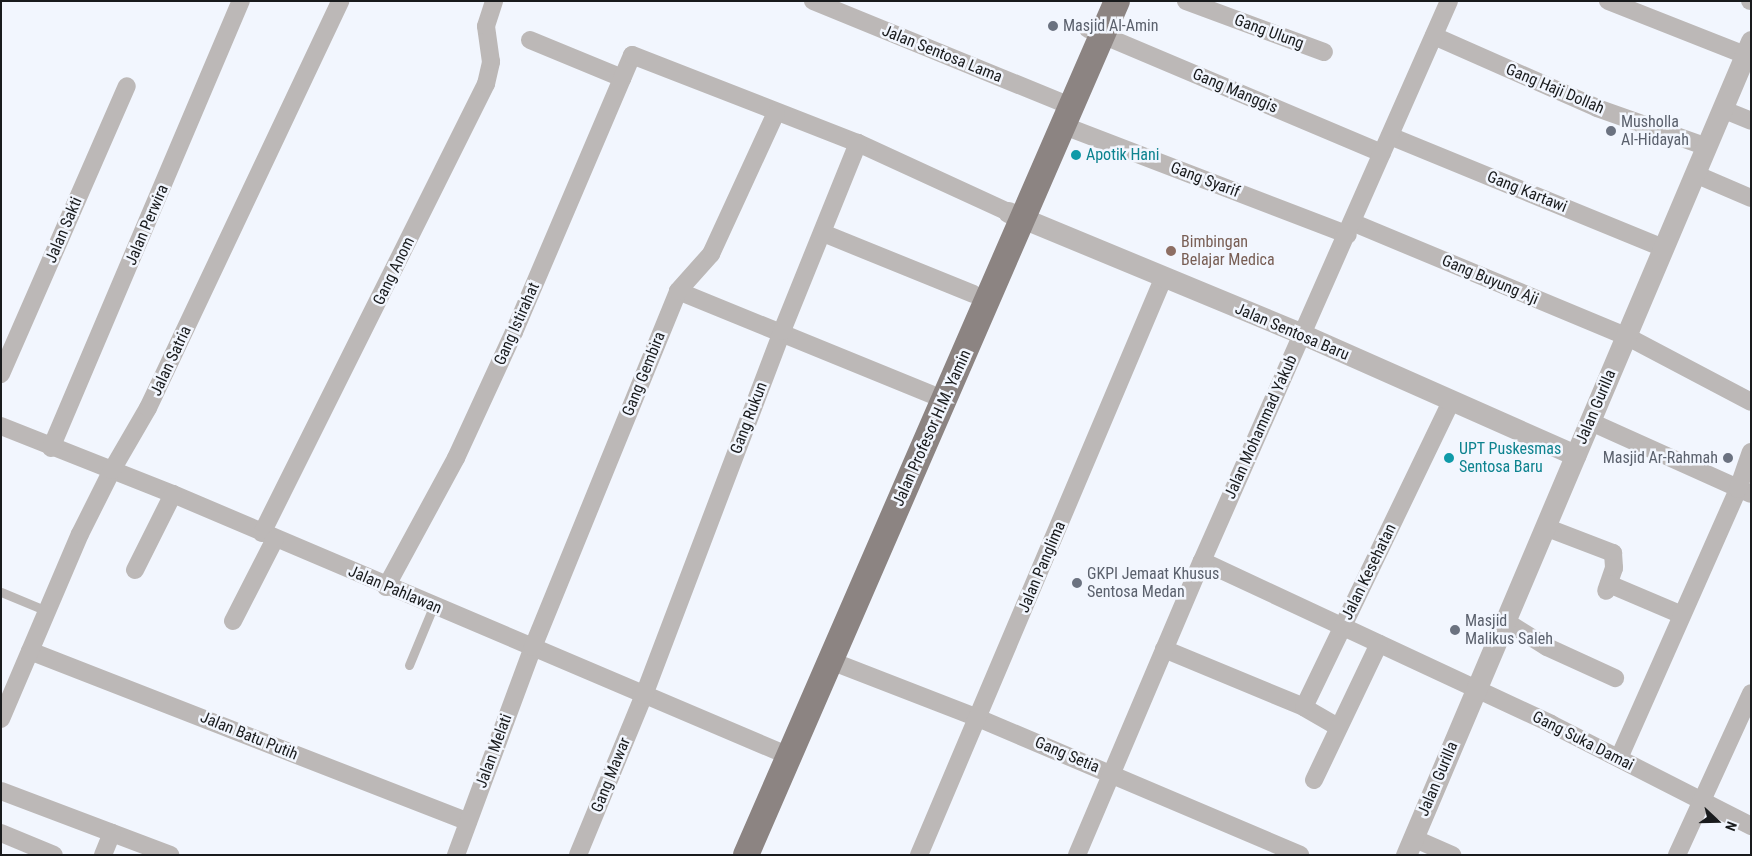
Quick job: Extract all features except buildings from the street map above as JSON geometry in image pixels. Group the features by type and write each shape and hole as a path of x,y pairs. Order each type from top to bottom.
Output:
{"main road":[{"name":"Jalan Profesor H.M. Yamin","path":"1095,32 1101,1"},
{"name":"Jalan Profesor H.M. Yamin","path":"746,855 782,753 939,388 1095,32 1117,1"},
{"name":"Jalan Profesor H.M. Yamin","path":"731,855 831,661 939,388 973,294 1015,216"}],"street":[{"name":"Jalan Perwira","path":"51,448 241,1"},
{"name":"Jalan Satria","path":"1,719 47,611 112,470 148,408 340,1"},
{"name":"Gang Anom","path":"233,620 268,536 486,84 491,62 486,26 494,1"},
{"name":"Jalan Sentosa Lama","path":"814,1 1059,113"},
{"name":"Gang Ulung","path":"1186,1 1324,52"},
{"name":"Jalan Mohammad Yakub","path":"1076,855 1202,561 1302,334 1351,229 1382,153 1449,1"},
{"path":"1608,1 1748,48"},
{"name":"Gang Manggis","path":"1095,32 1382,153"},
{"name":"Gang Haji Dollah","path":"1434,36 1597,108 1707,147"},
{"path":"530,40 622,78"},
{"name":"Jalan Gurilla","path":"1409,846 1575,455 1591,422 1748,48"},
{"name":"Gang Istirahat","path":"386,587 456,458 514,332 632,55 776,113"},
{"name":"Jalan Sakti","path":"1,374 126,86"},
{"path":"1722,110 1751,121"},
{"path":"776,113 858,143 1015,216"},
{"name":"Gang Gembira","path":"533,646 678,292 711,254 776,113"},
{"name":"Gang Syarif","path":"1059,113 1351,229"},
{"name":"Gang Kartawi","path":"1390,136 1663,248"},
{"name":"Gang Rukun","path":"644,695 782,332 858,143"},
{"path":"1695,174 1751,198"},
{"name":"Jalan Sentosa Baru","path":"1015,216 1163,279 1302,334 1451,402 1575,455"},
{"name":"Gang Buyung Aji","path":"1351,229 1626,336 1751,402"},
{"path":"822,233 973,294"},
{"name":"Jalan Panglima","path":"920,855 1163,279"},
{"path":"678,292 782,332 939,388"},
{"name":"Jalan Kesehatan","path":"1304,707 1451,402"},
{"path":"1591,422 1744,492"},
{"name":"Jalan Pahlawan","path":"1,426 51,448 173,494 433,607 533,646 782,753"},
{"path":"1619,758 1682,615 1744,492 1751,452"},
{"path":"136,570 173,494"},
{"path":"1545,527 1613,553 1615,561 1608,587 1682,615"},
{"name":"Gang Suka Damai","path":"1202,561 1619,758 1694,799 1751,826"},
{"path":"1505,621 1547,647 1614,678"},
{"path":"1314,780 1378,644"},
{"name":"Jalan Melati","path":"456,855 533,646"},
{"path":"1164,649 1304,707 1338,727"},
{"name":"Jalan Batu Putih","path":"30,651 468,822"},
{"name":"Gang Setia","path":"831,661 978,718 1300,855"},
{"path":"1678,855 1694,799 1751,693"},
{"name":"Gang Mawar","path":"578,855 644,695"},
{"path":"1,791 170,855"},
{"path":"1,833 54,855"},
{"path":"103,855 112,833"},
{"path":"1409,846 1452,855"}],"lane":[{"path":"1,592 47,611"},
{"path":"409,665 433,607"}],"place":[{"name":"Masjid Al-Amin","path":"1053,26"},
{"name":"Musholla Al-Hidayah","path":"1611,131"},
{"name":"Apotik Hani","path":"1076,155"},
{"name":"Bimbingan Belajar Medica","path":"1171,251"},
{"name":"UPT Puskesmas Sentosa Baru","path":"1449,458"},
{"name":"Masjid Ar-Rahmah","path":"1728,458"},
{"name":"GKPI Jemaat Khusus Sentosa Medan","path":"1077,583"},
{"name":"Masjid Malikus Saleh","path":"1455,630"}]}
